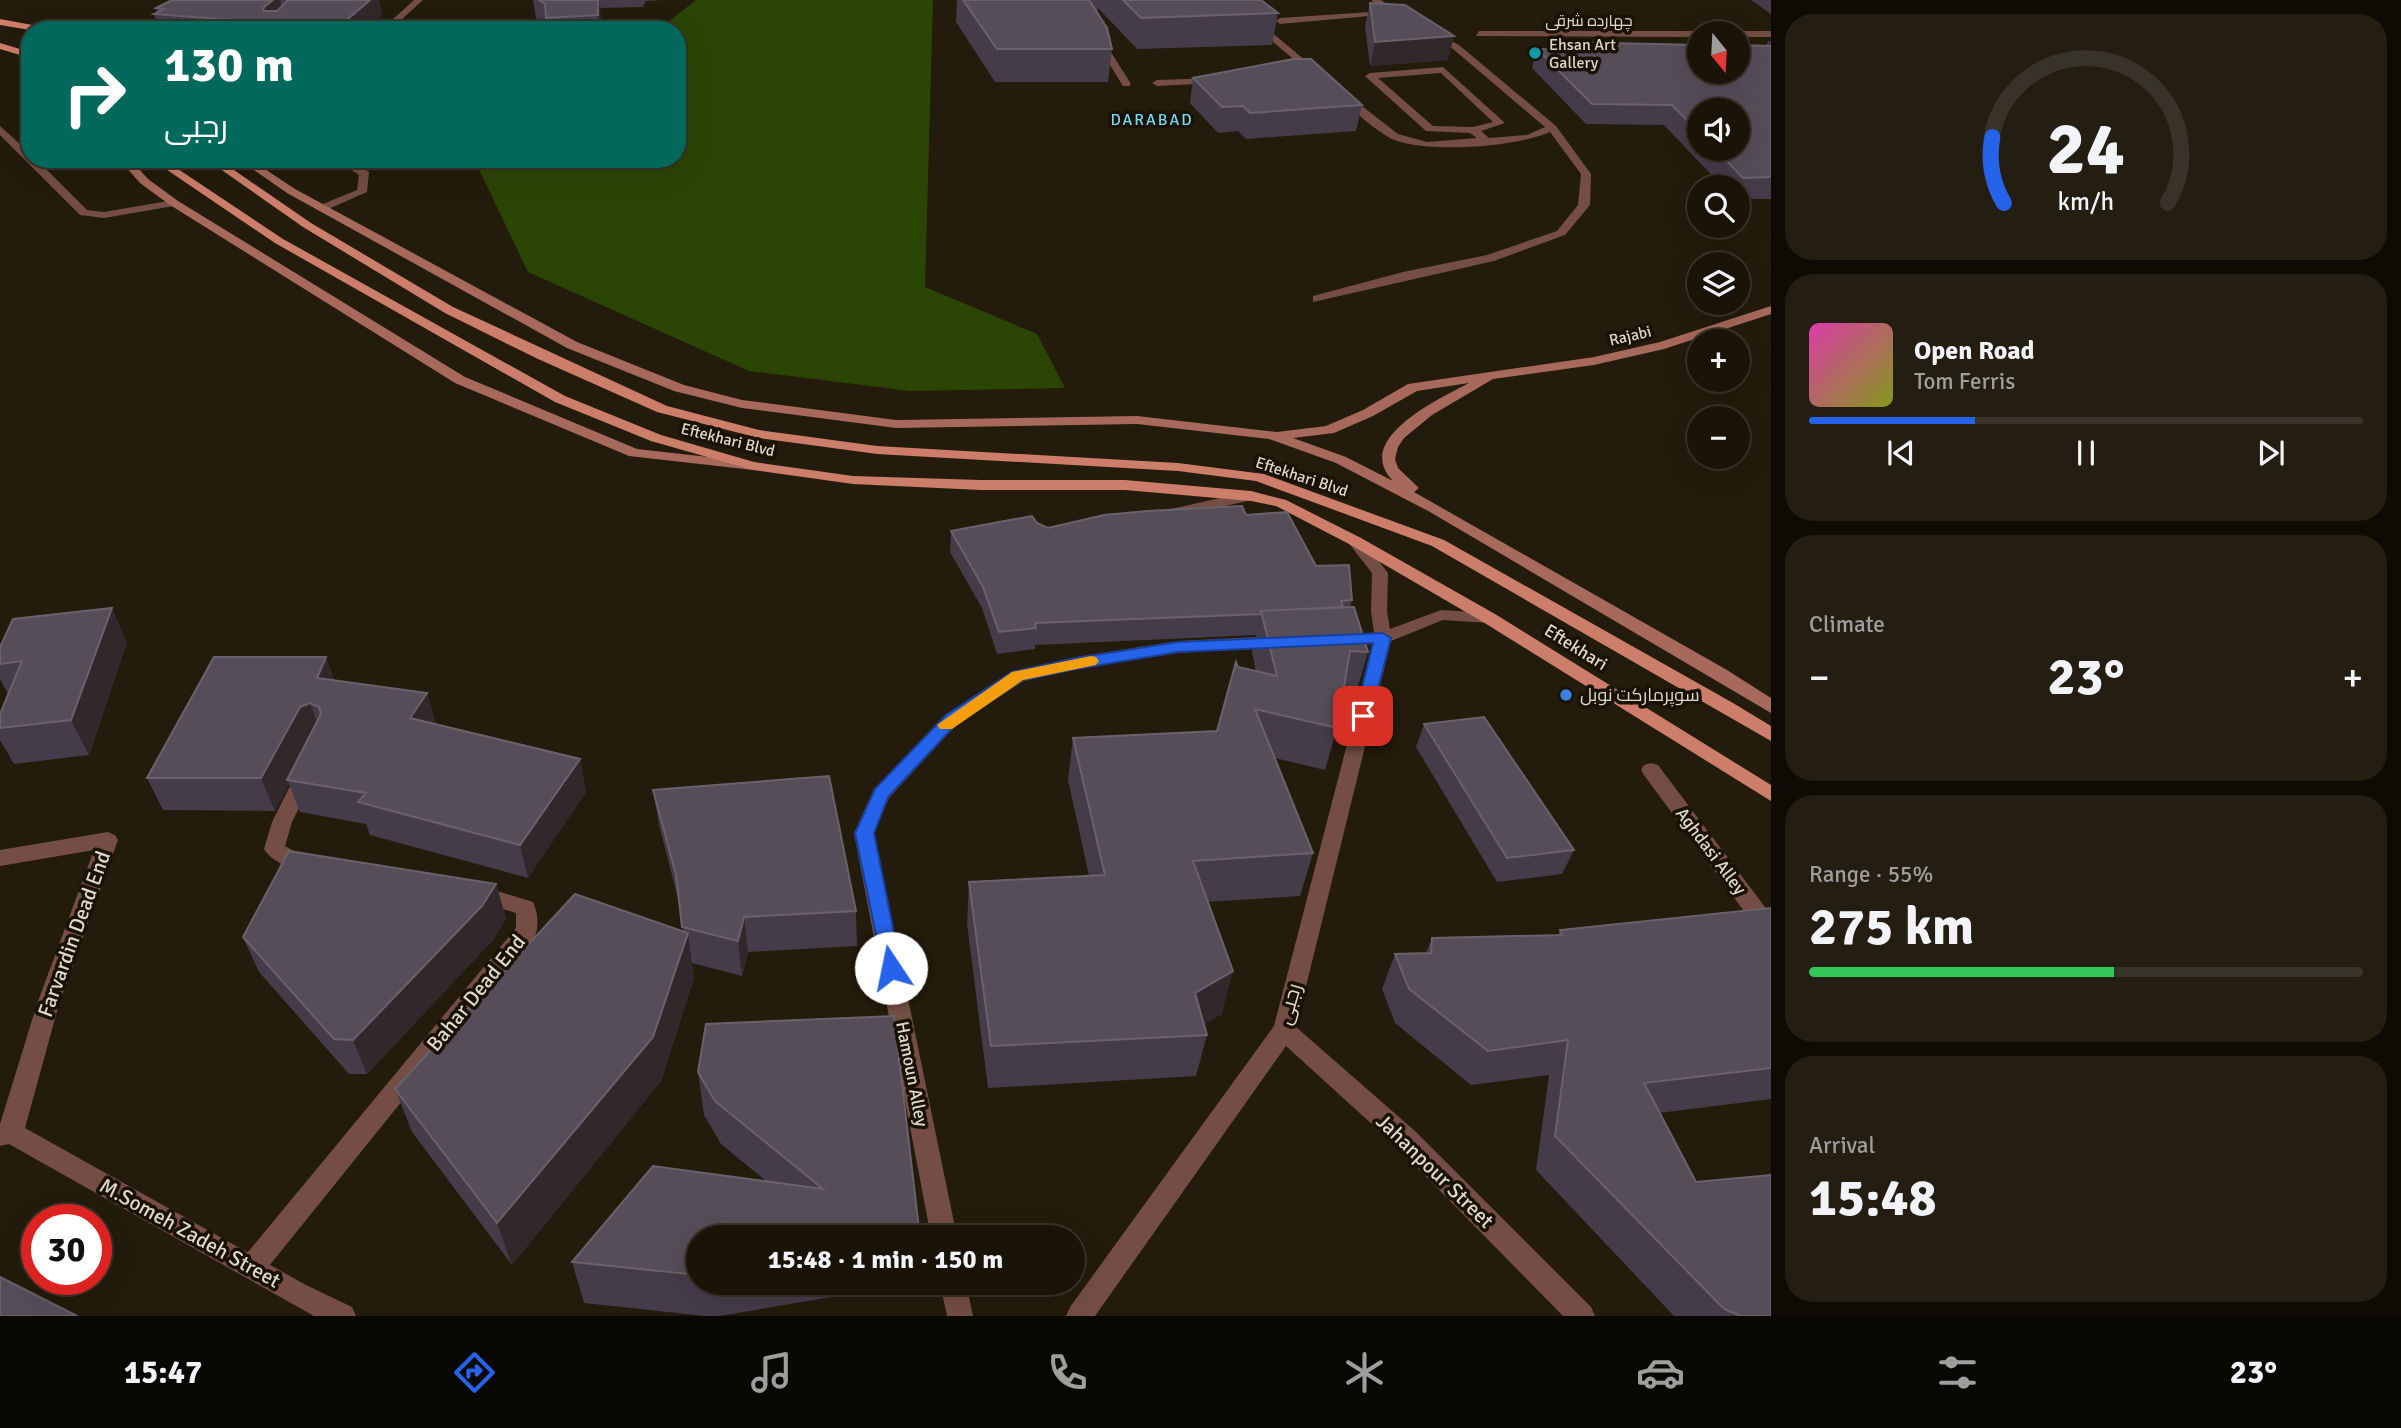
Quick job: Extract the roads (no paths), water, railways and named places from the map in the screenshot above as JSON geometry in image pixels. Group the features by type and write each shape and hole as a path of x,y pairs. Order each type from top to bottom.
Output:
{"main road":[{"path":"0,22 21,26"},
{"path":"0,32 21,36"},
{"path":"0,46 21,52"},
{"path":"132,168 144,181 174,203 460,380 634,453 753,466"},
{"name":"Eftekhari Blvd","path":"170,168 279,241 560,399 656,438 753,466 853,480 981,485 1125,485 1251,496 1281,503 1355,541"},
{"name":"Eftekhari","path":"224,168 307,225 449,310 662,409 759,434 877,450 1178,467 1259,477 1438,543 1727,707 1771,735"},
{"path":"258,168 322,208 572,345 679,388 811,415 896,424 1137,420 1271,435 1341,460 1435,509 1721,674 1771,707"},
{"name":"Rajabi","path":"1271,435 1329,430 1368,413 1413,387 1605,359 1664,345 1771,310"},
{"name":"Rajabi","path":"1435,509 1393,473 1387,460 1391,443 1415,421 1493,376"},
{"name":"Eftekhari","path":"1355,541 1489,618 1771,794"}],"street":[{"path":"395,21 419,0"},
{"path":"1074,0 1126,85"},
{"path":"1228,0 1320,77 1306,78"},
{"path":"1375,0 1408,20"},
{"path":"1280,21 1396,13"},
{"path":"1317,299 1403,276 1490,258 1561,233 1584,205 1586,174 1552,128 1456,47 1420,27"},
{"name":"چهارده شرقی","path":"1479,34 1687,34"},
{"path":"1750,34 1771,34"},
{"path":"1472,130 1500,123 1443,70 1370,76 1430,129 1472,130 1487,141"},
{"path":"1157,83 1225,80"},
{"path":"1330,86 1394,136 1427,145 1529,138 1552,128"},
{"path":"0,129 21,150"},
{"path":"39,168 84,213 104,215 174,203"},
{"path":"322,208 362,192 365,174 355,168"},
{"path":"1161,516 1251,496"},
{"path":"1355,541 1380,573 1379,611 1383,638"},
{"path":"1328,640 1383,638 1441,615 1489,618"},
{"name":"رجبی","path":"1079,1316 1284,1030 1383,638"},
{"name":"Hamoun Alley","path":"942,1225 864,833 881,794 951,719 1018,676 1076,663 1178,647 1301,641"},
{"path":"315,756 282,822 274,849 292,860 332,867"},
{"name":"Aghdasi Alley","path":"1651,770 1771,931"},
{"name":"Farvardin Dead End","path":"0,858 108,840 48,1004 6,1134"},
{"name":"Bahar Dead End","path":"252,1267 527,930 526,908 491,895 451,888"},
{"name":"Jahanpour Street","path":"1284,1030 1406,1139 1582,1316"},
{"name":"M.Someh Zadeh Street","path":"6,1134 343,1316"},
{"path":"956,1295 960,1316"}],"place":[{"name":"Ehsan Art Gallery","path":"1535,53"},
{"name":"سوپرمارکت نوبل","path":"1566,695"}],"district":[{"name":"DARABAD","path":"1152,119"}]}
